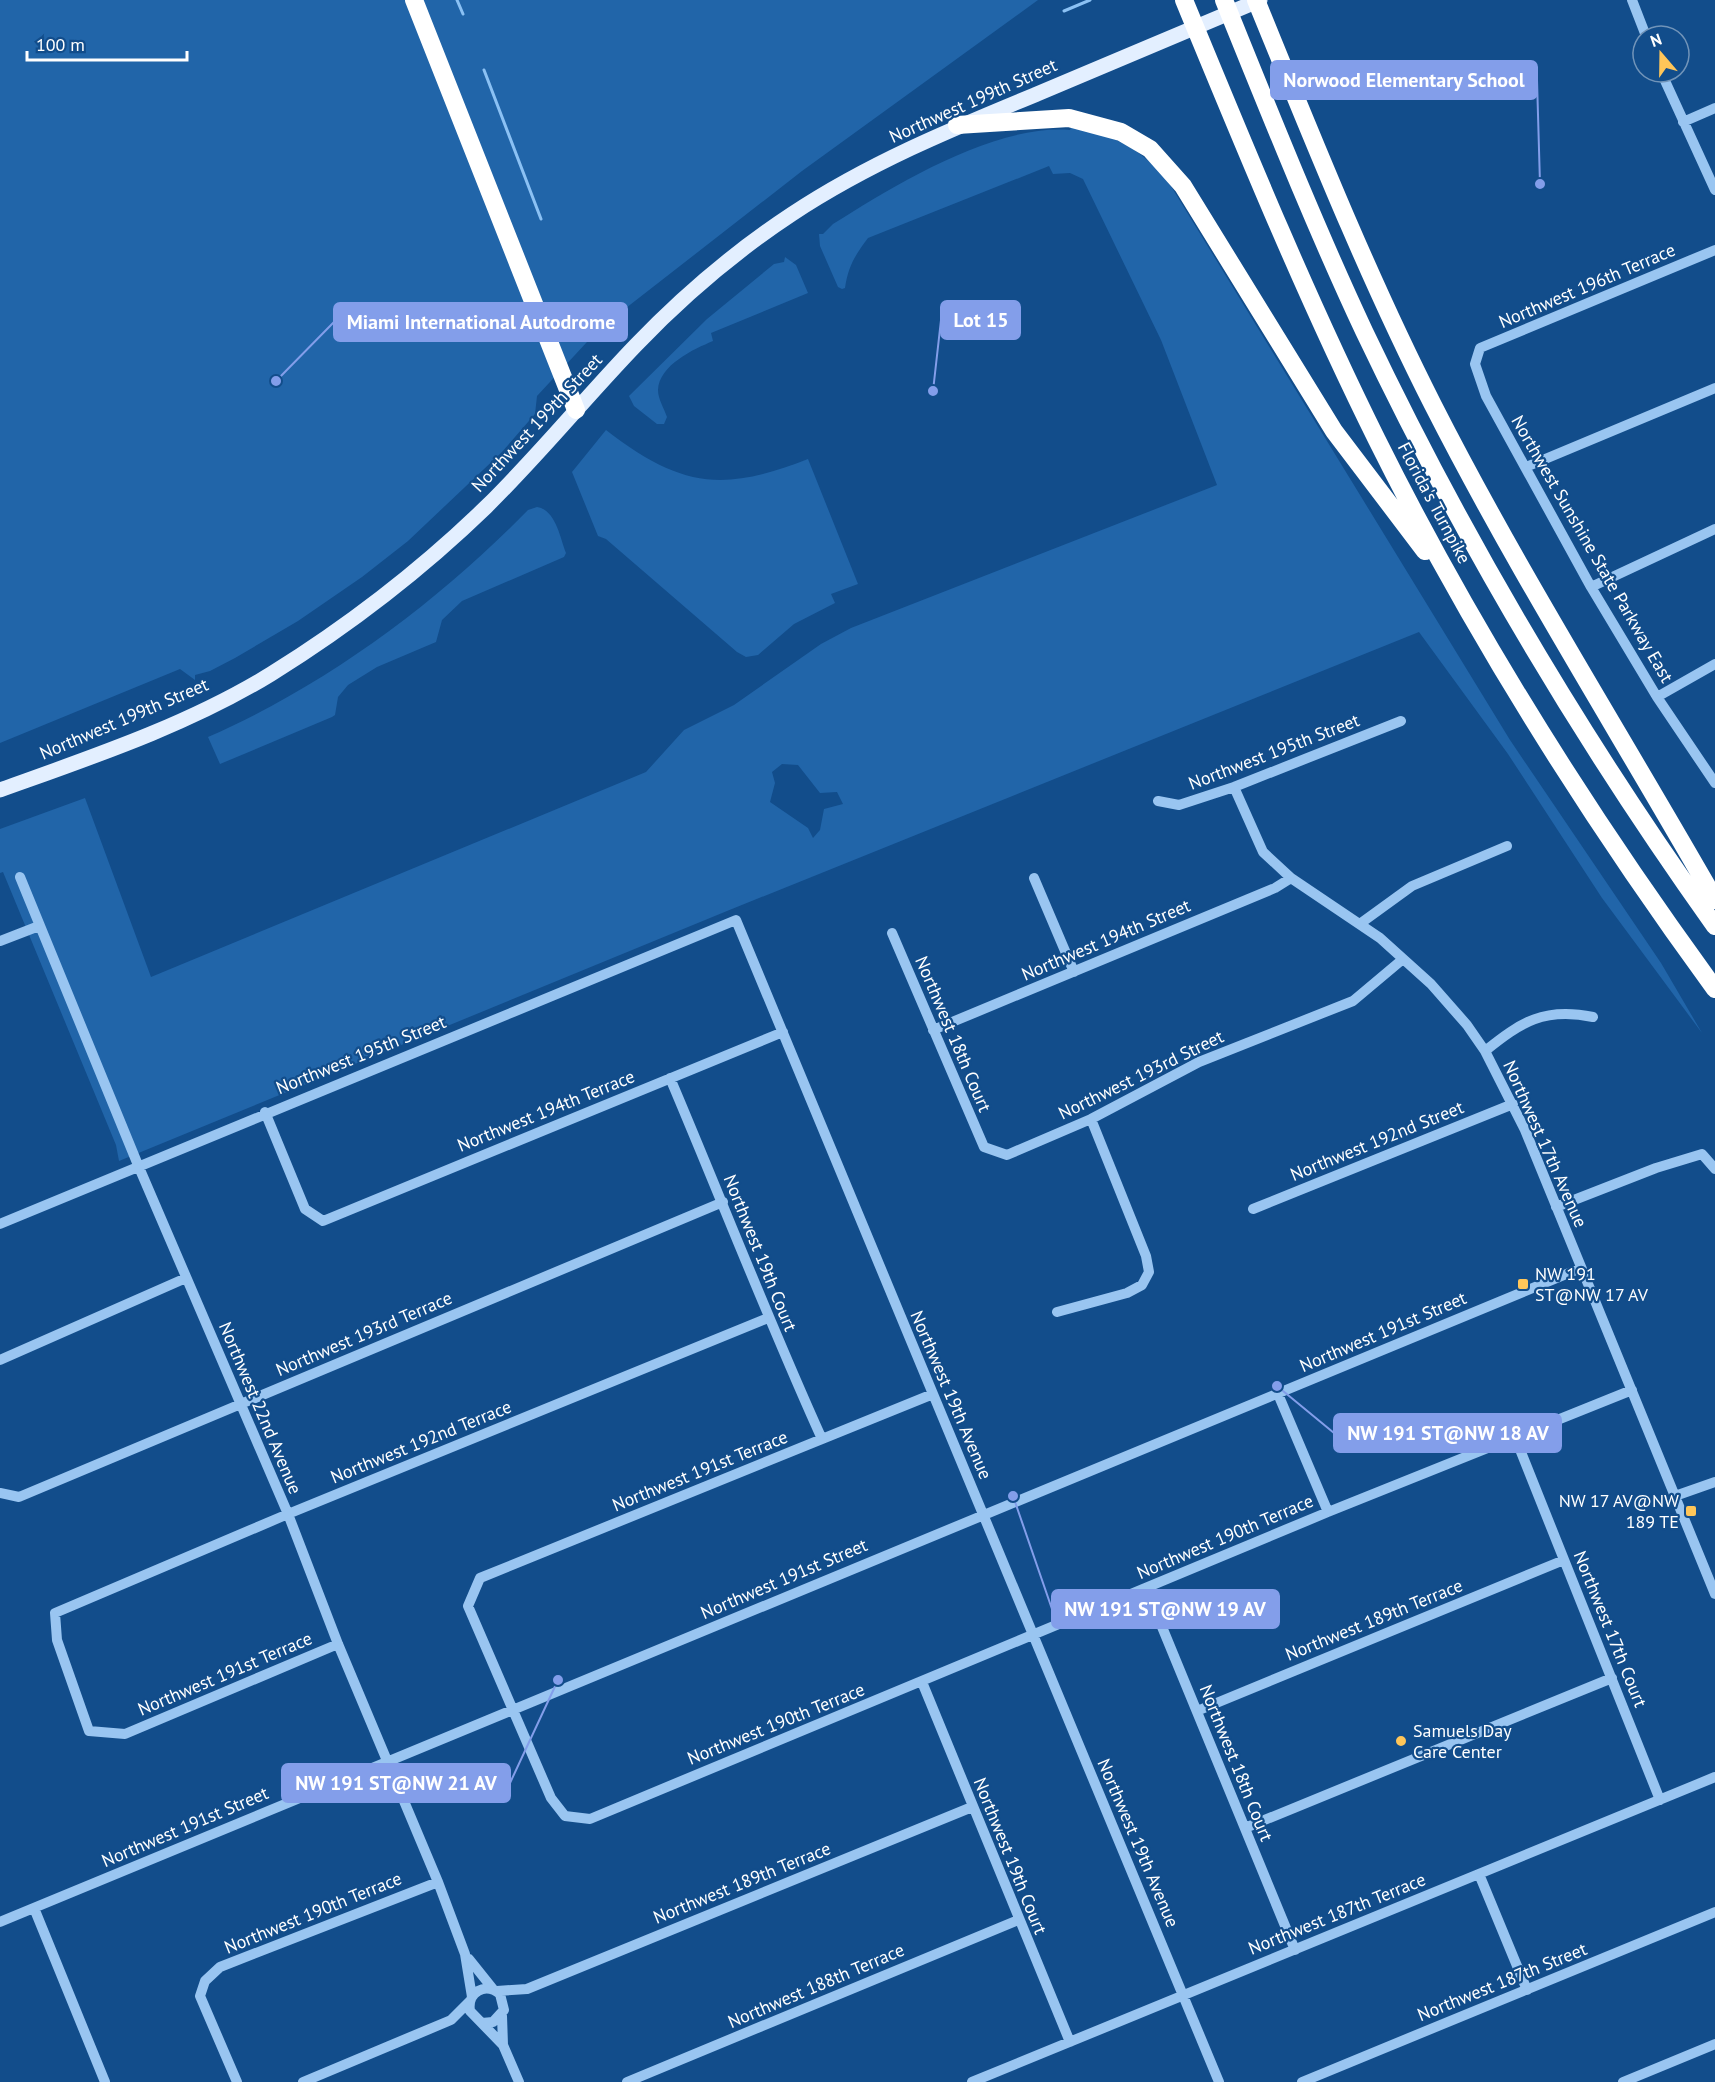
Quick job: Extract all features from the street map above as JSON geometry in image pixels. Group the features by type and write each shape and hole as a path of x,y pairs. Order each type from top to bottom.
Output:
{"highway":[{"path":"414,0 576,410"},
{"name":"Florida's Turnpike","path":"1184,0 1335,354 1394,473 1465,605 1575,787 1715,989"},
{"name":"Florida's Turnpike","path":"1224,0 1308,205 1365,331 1477,551 1604,764 1715,926"},
{"path":"1258,0 1362,254 1438,415 1516,558 1715,900"},
{"path":"957,125 1053,117 1079,119 1121,132 1150,149 1162,160 1183,186 1334,431 1465,605"}],"main road":[{"name":"Northwest 199th Street","path":"0,790 183,720 269,675 352,619 428,561 495,498 674,308 792,214 870,169 957,125 1258,0"}],"street":[{"path":"1632,0 1641,24"},
{"path":"1666,84 1715,190"},
{"path":"1683,122 1715,108"},
{"name":"Northwest 196th Terrace","path":"1476,356 1480,348 1715,250"},
{"name":"Northwest Sunshine State Parkway East","path":"1476,356 1475,364 1486,396 1591,587 1657,696 1715,783"},
{"path":"1526,467 1715,388"},
{"path":"1591,587 1715,529"},
{"path":"1657,696 1715,664"},
{"name":"Northwest 195th Street","path":"1158,801 1179,805 1234,787 1401,721"},
{"name":"Northwest 17th Avenue","path":"1234,787 1263,852 1291,878 1361,923 1431,984 1467,1025 1485,1051 1513,1104 1715,1594"},
{"path":"1361,923 1412,886 1507,846"},
{"name":"Northwest 22nd Avenue","path":"20,877 138,1166 288,1514 338,1644 438,1882 465,1954 471,1999"},
{"path":"1034,878 1074,972"},
{"name":"Northwest 194th Street","path":"933,1030 1275,888 1291,878"},
{"name":"Northwest 195th Street","path":"0,1224 265,1112 736,920"},
{"name":"Northwest 19th Avenue","path":"736,920 1219,2082"},
{"path":"0,941 39,926"},
{"name":"Northwest 18th Court","path":"892,933 984,1147"},
{"name":"Northwest 193rd Street","path":"984,1147 1007,1155 1091,1119 1199,1062 1353,1001 1403,959"},
{"path":"1485,1051 1517,1025 1542,1017 1566,1014 1593,1017"},
{"name":"Northwest 194th Terrace","path":"265,1112 305,1209 323,1221 783,1032"},
{"name":"Northwest 19th Court","path":"670,1078 723,1202 768,1318 822,1439"},
{"name":"Northwest 192nd Street","path":"1253,1209 1513,1104"},
{"path":"1057,1312 1120,1295 1142,1286 1149,1272 1091,1119"},
{"path":"1556,1207 1656,1168 1702,1154 1715,1168"},
{"name":"Northwest 193rd Terrace","path":"0,1493 19,1497 723,1202"},
{"name":"Northwest 191st Street","path":"0,1922 1581,1268"},
{"path":"0,1360 186,1278"},
{"name":"Northwest 192nd Terrace","path":"125,1734 89,1731 57,1640 55,1614 288,1514 768,1318"},
{"name":"Northwest 190th Terrace","path":"514,1711 551,1798 565,1816 590,1819 1328,1512 1632,1390"},
{"name":"Northwest 191st Terrace","path":"514,1711 468,1606 480,1578 933,1394"},
{"path":"1278,1394 1328,1512"},
{"name":"Northwest 17th Court","path":"1515,1437 1660,1800"},
{"path":"1675,1496 1715,1482"},
{"name":"Northwest 189th Terrace","path":"1197,1711 1564,1560"},
{"name":"Northwest 18th Court","path":"1146,1588 1295,1950"},
{"name":"Northwest 191st Terrace","path":"125,1734 338,1644"},
{"path":"1245,1828 1612,1678"},
{"name":"Northwest 19th Court","path":"922,1682 1070,2042"},
{"name":"Northwest 187th Terrace","path":"972,2082 1715,1777"},
{"name":"Northwest 189th Terrace","path":"495,1990 525,1990 972,1807"},
{"path":"1479,1874 1527,1990"},
{"name":"Northwest 190th Terrace","path":"237,2082 200,1996 204,1981 220,1967 438,1882"},
{"path":"34,1908 105,2082"},
{"name":"Northwest 187th Street","path":"1302,2082 1715,1912"},
{"name":"Northwest 188th Terrace","path":"627,2082 1018,1920"},
{"name":"Northwest 22nd Avenue","path":"465,1954 495,1990"},
{"path":"303,2082 451,2020 478,1990 495,1990 504,2000 503,2045"},
{"name":"Northwest 189th Terrace","path":"503,2012 525,1990"},
{"path":"471,1999 470,2012 503,2045 519,2082"},
{"path":"451,2020 493,2022 503,2012"},
{"path":"1623,2082 1715,2044"}],"shaded area":[{"path":"0,0 1038,0 802,171 599,329 537,396 535,414 502,452 408,541 362,577 298,621 235,658 210,671 195,675 195,680 180,669 0,743"},
{"path":"1072,125 1123,144 1144,157 1166,178 1510,740 1661,963 1702,1033 1602,898 1508,754 1419,632 727,911 119,1161 116,1145 3,872 0,873 0,829 85,798 151,977 646,772 684,730 734,705 821,644 851,628 1217,485 1161,340 1083,179 1070,173 1053,174 1049,166 868,238 859,250 848,274 845,288 842,289 838,287 820,246 819,234 823,234 833,224 916,175 947,160 1010,137 1041,131 1070,130","holes":["782,764 798,765 820,793 837,792 843,804 824,809 820,830 813,838 808,828 770,802 775,783 772,772"]},
{"path":"785,257 796,265 808,293 711,333 713,341 688,353 671,366 664,373 658,390 667,417 664,424 657,424 634,406 629,396 707,319 774,264 784,262"},
{"path":"606,430 632,449 657,463 702,479 726,480 751,477 808,459 858,584 831,594 835,603 794,624 758,655 746,657 737,652 606,539 598,536 572,472"},
{"path":"537,507 549,513 553,519 566,553 564,557 462,601 442,620 436,642 377,667 348,685 338,697 335,715 332,717 220,764 208,737 296,693 338,667 419,609 457,577 528,510"}],"waterway":[{"path":"457,0 463,14"},
{"path":"1064,11 1090,0"},
{"path":"484,70 541,219"}],"place":[{"name":"Norwood Elementary School","path":"1540,184"},
{"name":"Miami International Autodrome","path":"276,381"},
{"name":"Lot 15","path":"933,391"},
{"name":"NW 191 ST@NW 17 AV","path":"1523,1284"},
{"name":"NW 191 ST@NW 18 AV","path":"1277,1386"},
{"name":"NW 191 ST@NW 19 AV","path":"1013,1496"},
{"name":"NW 17 AV@NW 189 TE","path":"1691,1511"},
{"name":"NW 191 ST@NW 21 AV","path":"558,1680"},
{"name":"Samuels Day Care Center","path":"1401,1741"}]}
